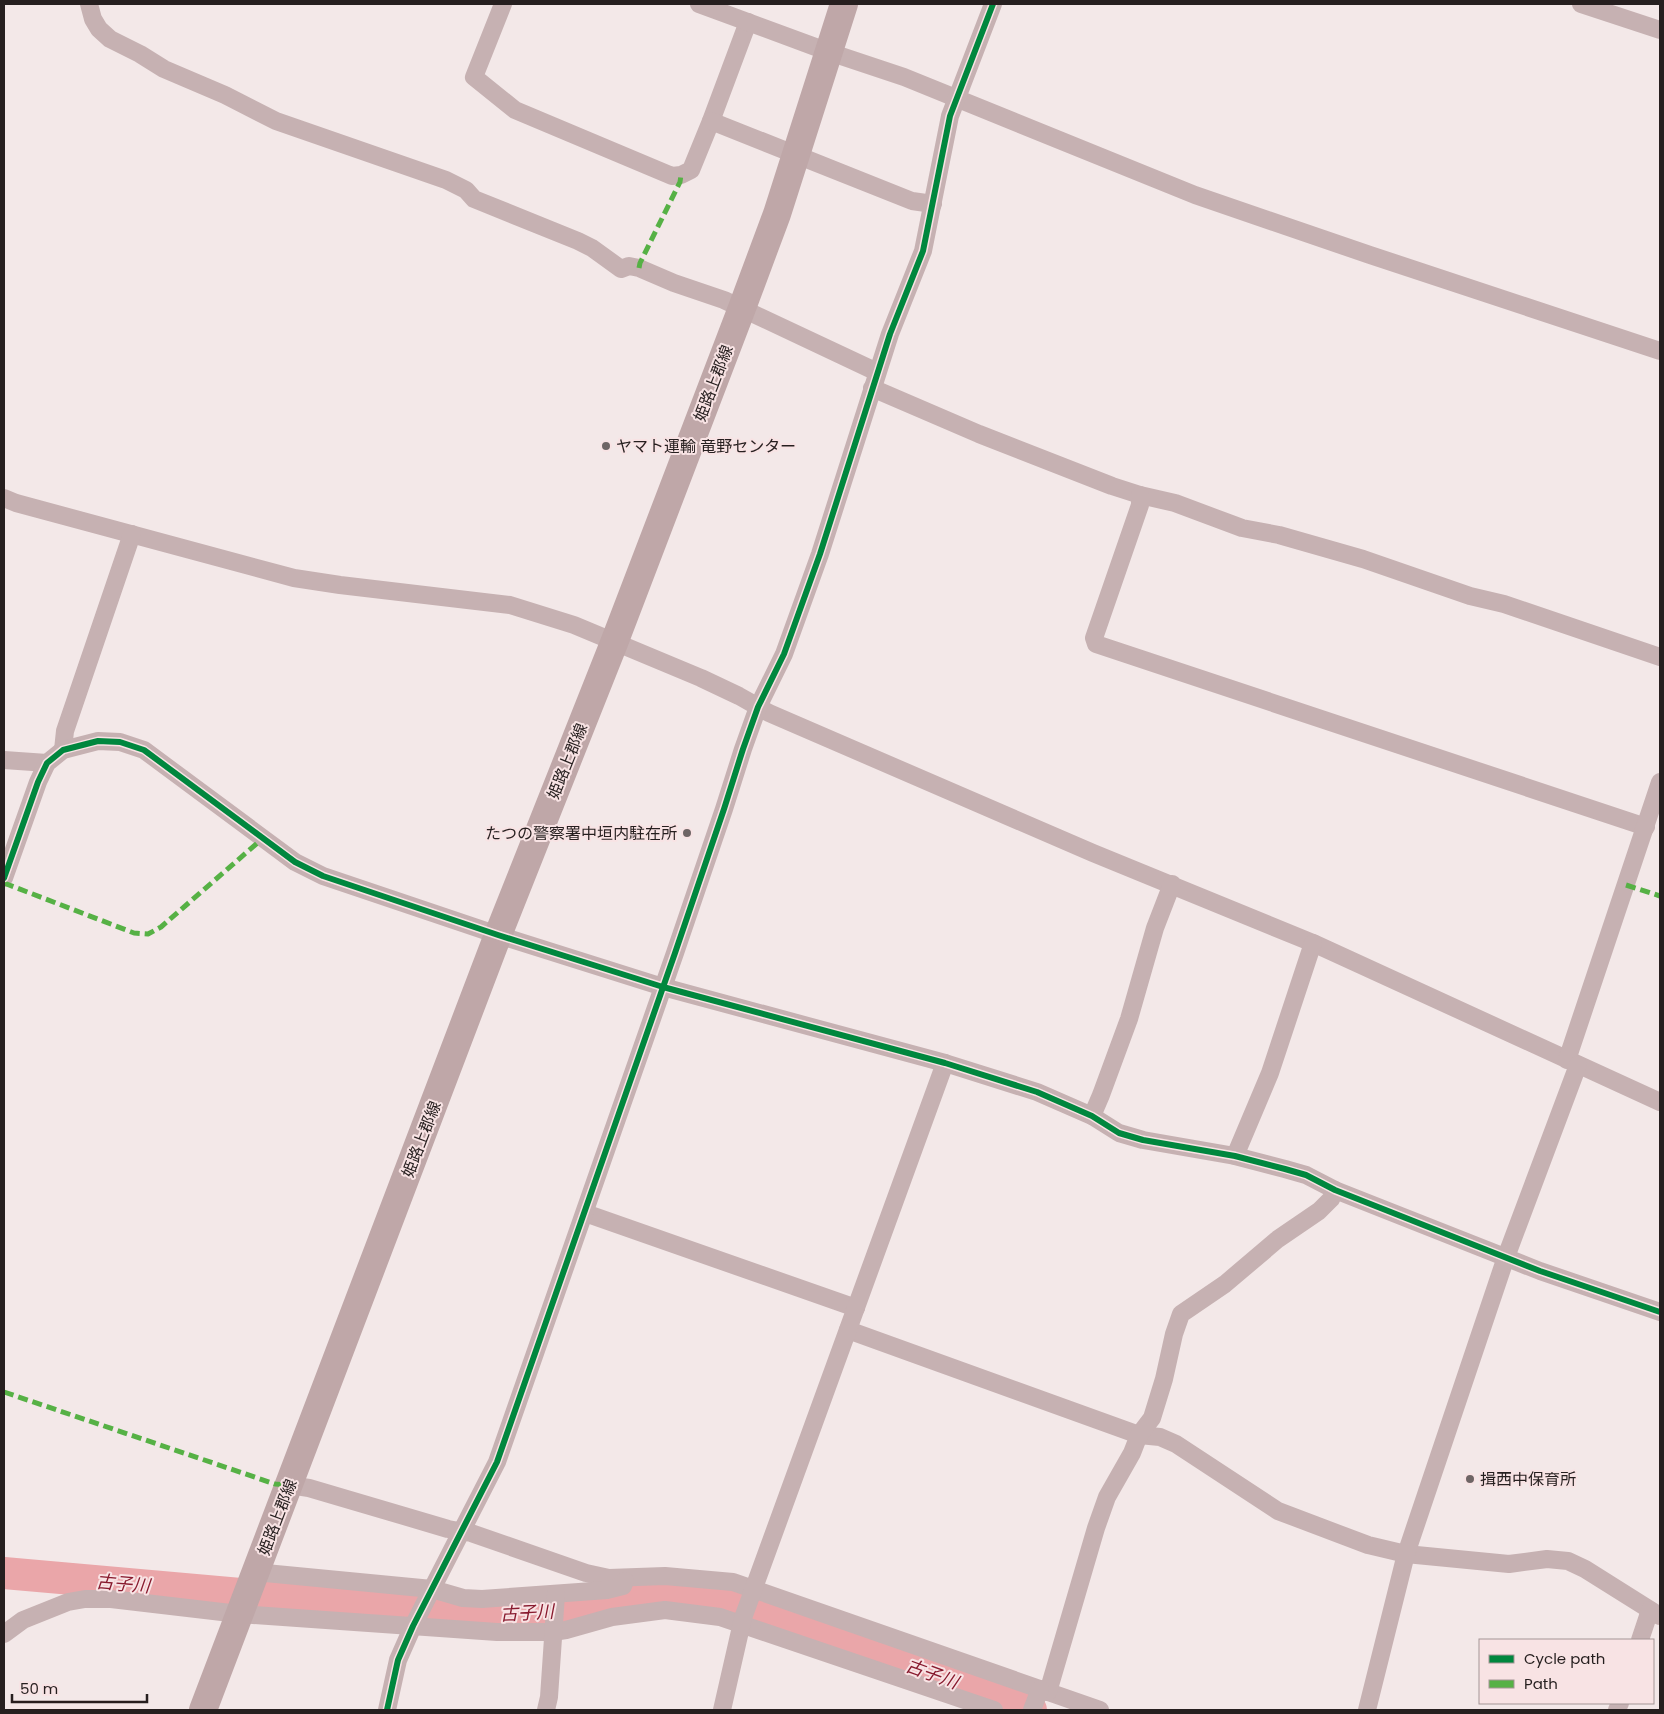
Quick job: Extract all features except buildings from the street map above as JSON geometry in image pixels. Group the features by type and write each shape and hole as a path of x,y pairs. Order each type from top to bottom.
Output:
{"main road":[{"name":"姫路上郡線","path":"203,1710 498,935 614,643 742,308 777,214 844,4"}],"street":[{"path":"89,4 93,19 99,29 110,39 164,69 225,95 276,121 446,180 466,190 474,199 592,248 621,269 629,266 639,268 742,308 874,380 979,434 1140,495 1175,503 1242,528 1279,535 1363,560 1470,596 1504,604 1660,657"},
{"path":"503,4 474,77 515,110 672,176 681,175 691,170 748,22"},
{"path":"699,4 904,77 1195,195 1660,351"},
{"path":"387,1710 398,1660 460,1532 497,1462 586,1212 724,810 743,749 758,707 784,654 820,554 874,380 923,251 950,116 993,4"},
{"path":"1581,4 1660,30"},
{"path":"711,121 912,201 933,204"},
{"path":"1140,495 1140,505 1094,638 1096,644 1646,827"},
{"path":"4,498 16,503 294,578 510,605 574,626 701,678 758,707 1084,849 1313,943 1660,1102"},
{"path":"63,750 65,731 132,534"},
{"path":"4,878 47,762 63,750 98,741 120,742 144,750 295,862 323,876 498,935 663,987 945,1063 1037,1092 1092,1116 1119,1133 1135,1138 1235,1156 1306,1176 1335,1190 1506,1257 1660,1312"},
{"path":"4,760 47,762"},
{"path":"1367,1710 1406,1554 1572,1062 1660,782"},
{"path":"1092,1116 1126,1027 1155,928 1172,884"},
{"path":"1235,1156 1270,1073 1313,943"},
{"path":"722,1710 742,1622 945,1063"},
{"path":"1039,1697 1107,1498 1132,1453 1139,1435 1152,1418 1181,1314 1225,1284 1278,1239 1319,1210 1331,1199 1335,1190"},
{"path":"586,1212 856,1308"},
{"path":"848,1330 1139,1435 1160,1437 1176,1444 1278,1511 1368,1545 1406,1554 1510,1564 1547,1559 1568,1561 1585,1569 1655,1613 1641,1639"},
{"path":"289,1485 309,1488 460,1532 472,1533 609,1578 665,1576 733,1582 753,1593 1039,1697 1100,1710"},
{"path":"254,1576 430,1592 463,1598 482,1599 556,1597 607,1590 623,1586 626,1578"},
{"path":"546,1710 550,1687 556,1597"},
{"path":"4,1634 23,1620 68,1602 85,1599 110,1599 241,1609 497,1632 566,1630 612,1617 665,1610 720,1617 742,1622 994,1710"}],"waterway":[{"name":"古子川","path":"4,1573 480,1615 538,1615 690,1594 737,1604 777,1621 1031,1710"}],"marked path":[{"path":"639,268 680,182 681,175"},
{"path":"4,883 134,933 148,934 161,927 262,839"},
{"path":"1626,885 1660,896"},
{"path":"4,1392 275,1484 289,1485"}],"cycle path":[{"path":"387,1710 398,1660 413,1626 497,1462 675,953 743,749 758,707 784,654 820,554 890,334 923,251 950,116 993,4"},
{"path":"4,878 38,782 47,763 63,750 98,741 120,742 144,750 295,862 323,876 498,935 663,987 945,1063 1037,1092 1092,1116 1119,1133 1143,1140 1235,1156 1306,1175 1335,1190 1540,1271 1660,1312"}],"place":[{"name":"ヤマト運輸 竜野センター","path":"606,446"},
{"name":"たつの警察署中垣内駐在所","path":"687,833"},
{"name":"揖西中保育所","path":"1470,1479"}]}
